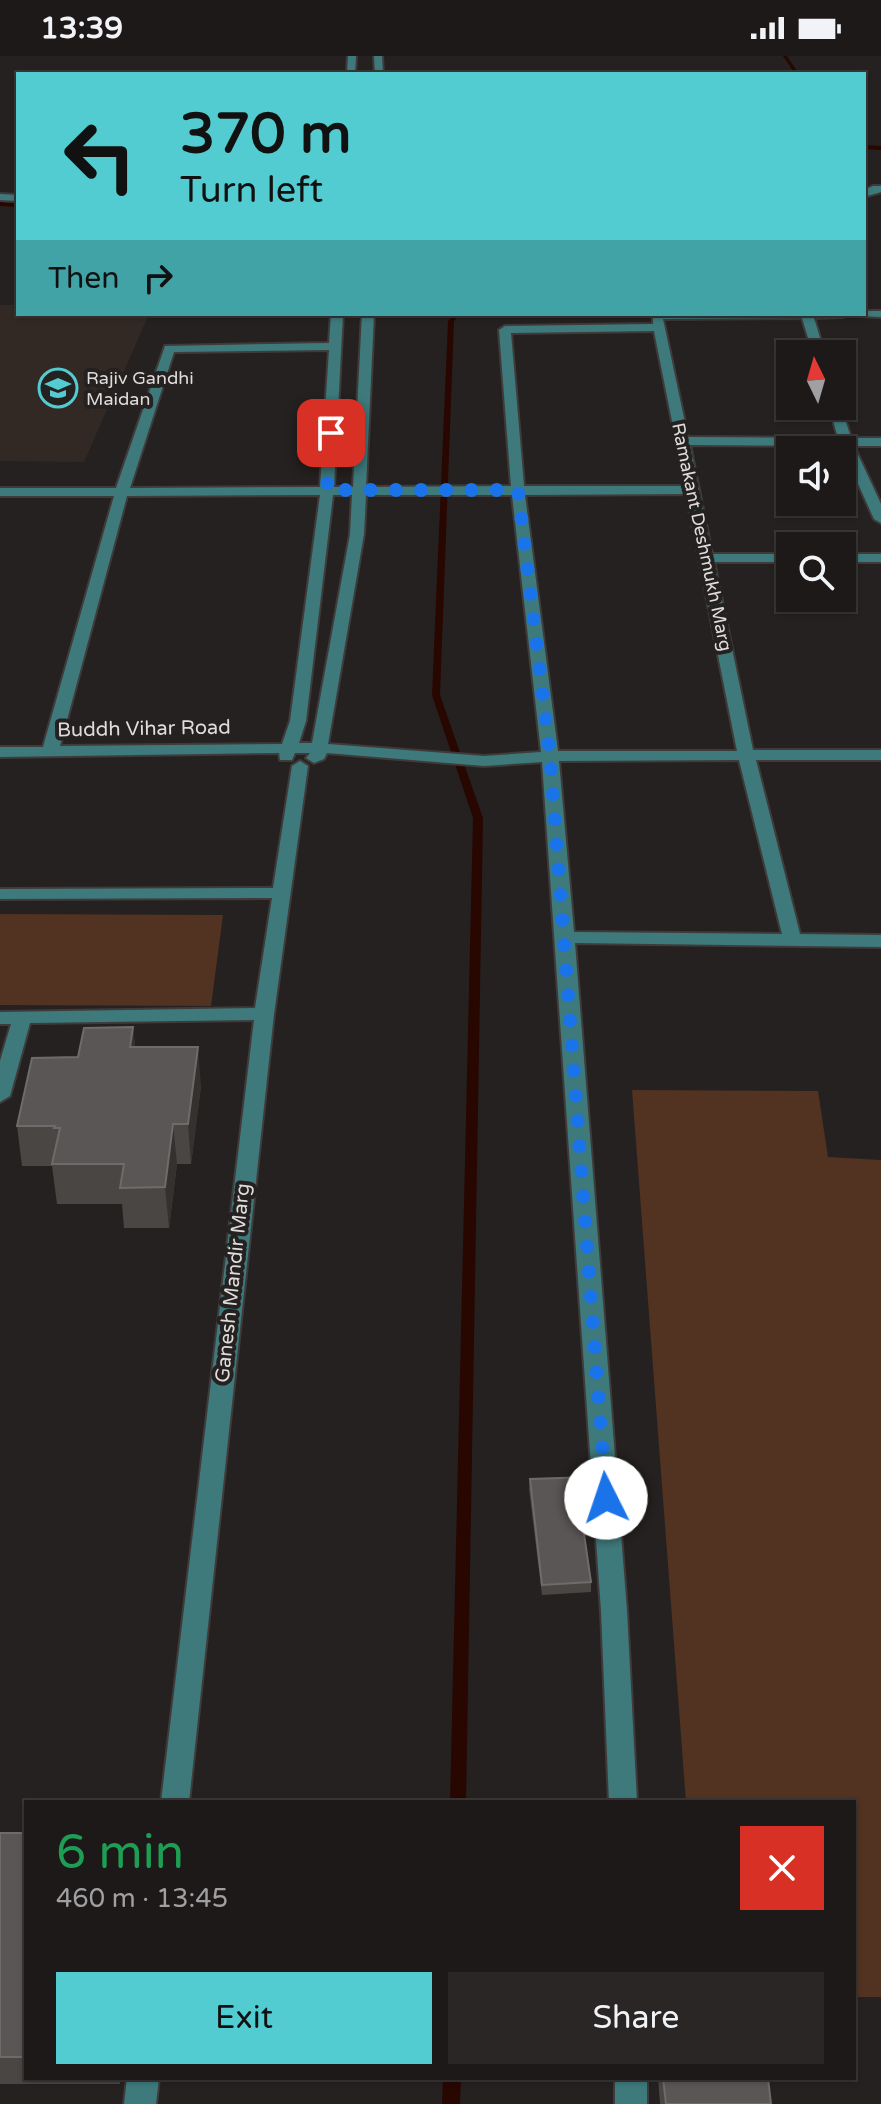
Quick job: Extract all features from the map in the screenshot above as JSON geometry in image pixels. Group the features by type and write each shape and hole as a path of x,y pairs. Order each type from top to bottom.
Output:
{"street":[{"name":"Ganesh Mandir Marg","path":"175,1800 327,490 337,316"},
{"path":"319,748 357,534 368,316"},
{"path":"623,1800 614,1611 565,937 550,756 518,490 505,330 659,327 657,316"},
{"path":"808,316 815,340"},
{"name":"Ramakant Deshmukh Marg","path":"659,327 746,754 792,939"},
{"path":"50,752 121,493 169,349 336,346"},
{"path":"682,441 776,442"},
{"path":"856,442 881,442"},
{"path":"856,464 881,519"},
{"path":"1,493 693,490"},
{"path":"707,558 776,558"},
{"path":"856,558 881,558"},
{"name":"Buddh Vihar Road","path":"0,752 294,757 319,748 484,761 550,756 881,755"},
{"path":"0,894 281,893"},
{"path":"565,937 881,941"},
{"path":"0,1018 264,1014"},
{"path":"0,1096 22,1018"},
{"path":"140,2104 143,2080"},
{"path":"631,2080 631,2104"}],"shaded area":[{"name":"Rajiv Gandhi Maidan","path":"0,305 16,305 16,316 148,316 84,462 0,461"},
{"path":"0,914 223,915 211,1006 0,1005"},
{"path":"632,1090 818,1091 828,1157 881,1160 881,1997 856,1997 856,1800 686,1800"}],"building":[{"path":"133,1027 130,1047 198,1047 188,1124 173,1124 165,1187 120,1188 124,1164 52,1164 60,1128 17,1126 32,1058 78,1057 84,1028"},
{"path":"590,1477 593,1520 582,1520 591,1582 542,1585 530,1479"},
{"path":"0,1833 24,1833 24,2057 0,2057"},
{"path":"663,2080 768,2080 771,2104 666,2104"}],"waterway":[{"path":"785,56 796,72"},
{"path":"866,147 881,148"},
{"path":"0,204 16,205"},
{"path":"455,316 451,321 436,695 478,818 458,1800"},
{"path":"451,2104 452,2080"}],"place":[{"name":"Rajiv Gandhi Maidan","path":"58,388"}],"route":[{"path":"331,433 327,490 518,490 550,756 606,1498"}]}
